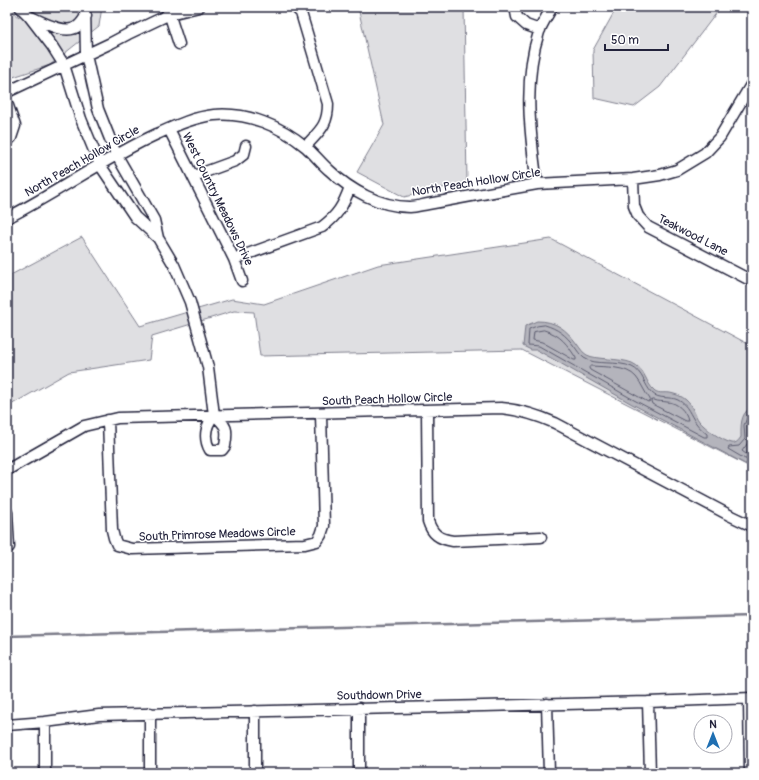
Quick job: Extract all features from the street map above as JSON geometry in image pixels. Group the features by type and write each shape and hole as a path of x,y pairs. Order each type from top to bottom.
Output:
{"street":[{"path":"20,7 29,16 52,46 64,65 81,119 100,165 135,217 158,238 174,265 190,302 208,367 214,415"},
{"path":"7,92 116,41 169,11 199,7"},
{"path":"515,7 517,17 526,25 540,30"},
{"path":"537,184 533,155 530,100 532,63 540,30 552,7"},
{"path":"298,10 328,104 328,116 322,128 306,146"},
{"path":"169,11 179,44"},
{"path":"29,16 48,25 68,30 78,27 86,12"},
{"path":"86,12 86,55 98,109 116,154 154,220 158,238"},
{"name":"North Peach Hollow Circle","path":"7,218 100,165 116,154 169,128 196,118 215,115 235,116 271,124 306,146 329,170 350,187 372,199 396,206 411,207 537,184 633,179 660,175 677,170 705,153 720,137 750,89"},
{"path":"7,103 15,126 11,138 7,140"},
{"name":"West Country Meadows Drive","path":"169,128 234,259 242,281"},
{"path":"194,176 220,168 235,161 244,154 246,146"},
{"name":"Teakwood Lane","path":"633,179 634,206 638,216 648,227 752,280"},
{"path":"234,259 322,227 333,219 340,209 350,187"},
{"name":"South Peach Hollow Circle","path":"7,470 84,426 118,418 320,414 501,408 518,410 542,417 752,526"},
{"path":"427,410 428,521 431,529 444,540 452,541 540,537"},
{"name":"South Primrose Meadows Circle","path":"108,420 112,530 117,545 132,549 304,544 317,541 324,526 320,414"},
{"path":"7,512 9,547"},
{"path":"750,698 750,773"},
{"name":"Southdown Drive","path":"7,725 99,715 150,713 648,702 750,698"},
{"path":"648,702 650,773"},
{"path":"547,704 549,773"},
{"path":"359,708 359,773"},
{"path":"255,711 255,773"},
{"path":"150,713 150,773"},
{"path":"45,722 45,773"}],"shaded area":[{"path":"7,7 19,17 19,7 102,7 99,26 50,65 7,79"},
{"path":"358,7 464,7 467,182 404,197 357,172 384,125"},
{"path":"617,7 721,7 660,87 634,107 594,98 593,50"},
{"path":"82,237 140,326 232,299 264,304 378,265 551,239 752,346 752,468 522,350 260,356 254,312 234,311 152,336 149,360 69,372 7,407 7,277"}],"water":[{"path":"537,321 550,322 565,330 583,352 591,357 627,361 637,366 643,372 649,384 655,391 680,396 688,402 699,421 723,440 732,443 737,442 741,437 741,425 744,414 750,408 752,409 752,463 745,464 632,404 537,350 531,350 523,346 525,326"}],"waterway":[{"path":"7,636 752,616"}]}
